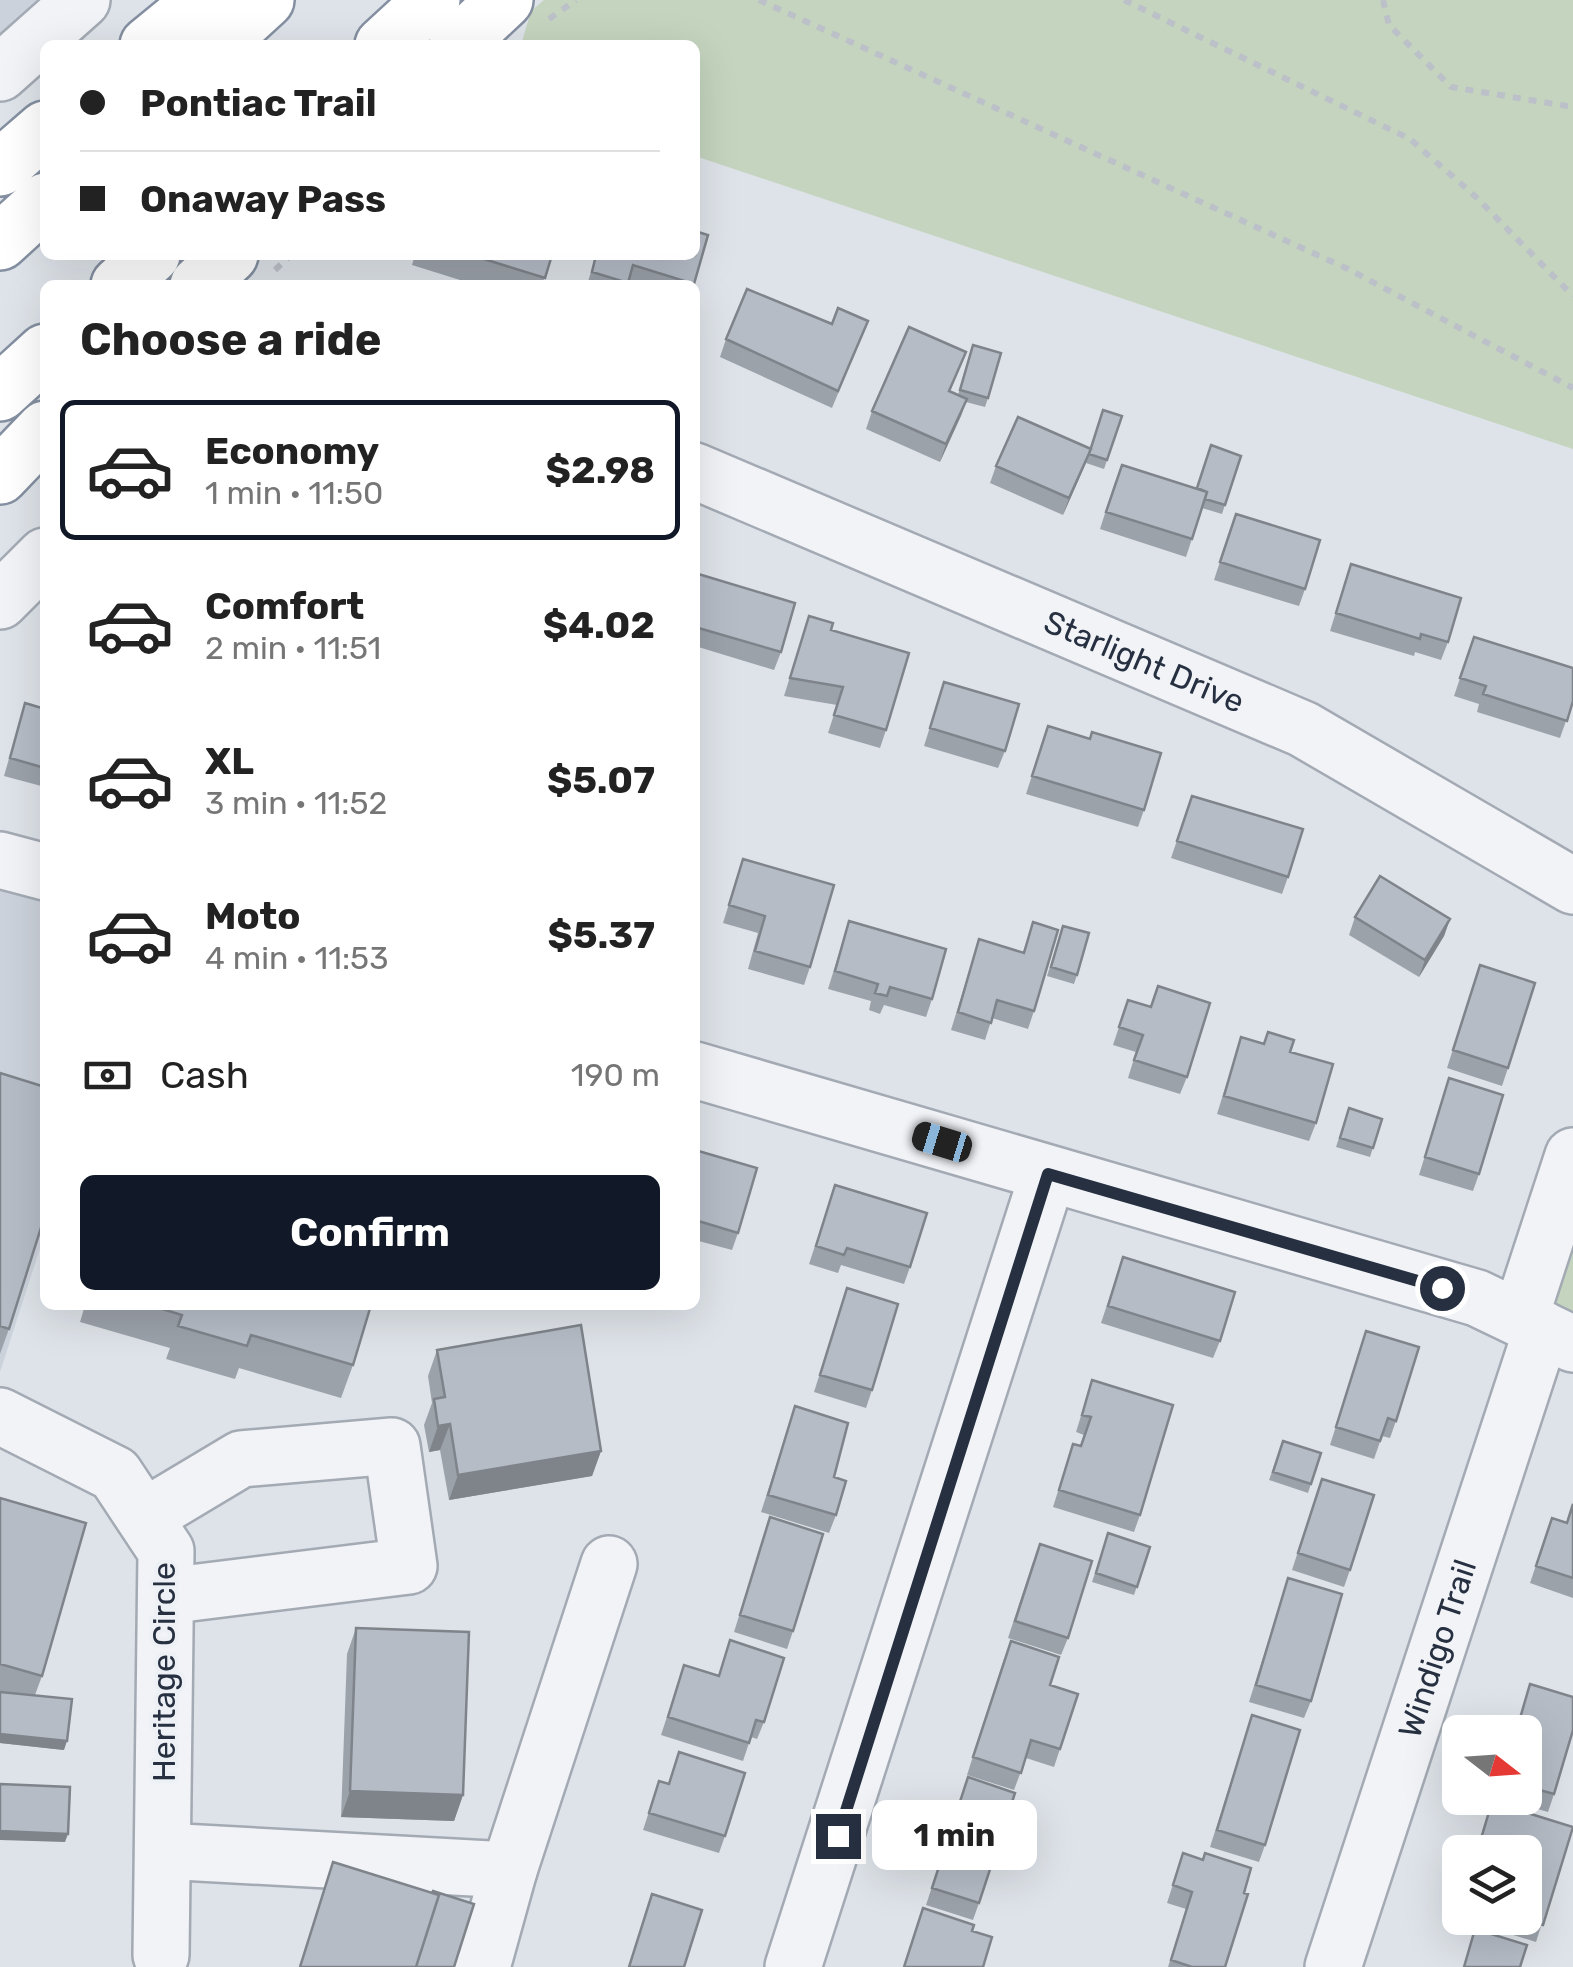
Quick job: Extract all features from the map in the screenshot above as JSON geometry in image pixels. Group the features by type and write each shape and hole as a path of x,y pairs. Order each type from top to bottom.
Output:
{"highway":[{"path":"154,40 203,0"},
{"path":"222,40 266,0"},
{"path":"388,40 432,0"},
{"path":"461,40 505,0"},
{"path":"0,168 40,133"},
{"path":"0,242 40,206"},
{"path":"124,280 146,260"},
{"path":"203,280 225,260"},
{"path":"0,394 40,357"},
{"path":"0,476 40,435"}],"street":[{"path":"0,73 58,6"},
{"name":"Starlight Drive","path":"700,473 1303,729 1573,886"},
{"path":"0,601 40,561"},
{"path":"0,860 40,871"},
{"path":"700,1071 1477,1298 1545,1330"},
{"name":"Windigo Trail","path":"1333,1967 1545,1330 1573,1156"},
{"path":"793,1967 1048,1174"},
{"name":"Heritage Circle","path":"0,1416 116,1474 166,1550 161,1955"},
{"path":"144,1517 241,1460 392,1446 409,1566 166,1596"},
{"path":"482,1967 509,1870 609,1564"},
{"path":"163,1852 509,1870"}],"path":[{"path":"759,0 1348,269 1573,388"},
{"path":"1124,0 1410,139 1490,210 1573,296"},
{"path":"1384,0 1389,25 1451,87 1573,107"}],"shaded area":[{"path":"0,0 82,0 0,55"},
{"path":"0,860 40,871 40,1248 0,1372"}],"green space":[{"path":"544,0 1573,0 1573,449 700,158 700,40 522,40 531,11"},
{"path":"1573,1230 1573,1320 1551,1308"}],"building":[{"path":"700,233 708,235 695,280 681,280 633,265 629,280 592,272 595,260 700,260"},
{"path":"487,260 550,260 545,278"},
{"path":"747,289 832,324 838,308 868,321 838,391 726,339"},
{"path":"909,327 966,352 949,391 967,399 946,444 872,411"},
{"path":"973,345 1001,353 988,398 960,390"},
{"path":"1103,410 1122,416 1107,460 1089,454"},
{"path":"1018,417 1091,449 1069,498 996,466"},
{"path":"1211,445 1241,456 1225,505 1205,499 1207,492 1197,488"},
{"path":"1122,465 1207,492 1192,539 1106,512"},
{"path":"1236,514 1320,540 1305,589 1220,562"},
{"path":"1351,564 1461,598 1448,642 1421,634 1420,639 1336,613"},
{"path":"700,574 795,603 781,652 700,628"},
{"path":"809,616 833,623 831,630 909,653 886,730 834,715 843,687 790,678"},
{"path":"1474,637 1573,668 1573,701 1567,721 1483,694 1486,686 1460,678"},
{"path":"944,682 1019,704 1005,751 930,728"},
{"path":"25,703 40,708 40,767 10,758"},
{"path":"1048,726 1090,739 1092,732 1161,753 1144,810 1032,776"},
{"path":"1192,796 1303,829 1288,877 1177,841"},
{"path":"743,859 834,885 810,967 755,951 765,916 729,905"},
{"path":"1380,876 1450,919 1425,960 1355,917"},
{"path":"849,921 946,949 932,999 890,987 887,996 875,993 878,984 835,971"},
{"path":"1033,922 1058,930 1034,1011 997,1000 991,1023 958,1012 979,939 1024,953"},
{"path":"1063,926 1089,933 1077,975 1051,967"},
{"path":"1480,965 1535,983 1508,1068 1453,1050"},
{"path":"1158,986 1210,1003 1187,1077 1134,1060 1143,1035 1119,1027 1128,1000 1151,1007"},
{"path":"1268,1032 1294,1040 1290,1052 1333,1064 1316,1123 1224,1096 1241,1037 1264,1044"},
{"path":"0,1073 40,1085 40,1231 9,1329 0,1326"},
{"path":"1449,1078 1503,1095 1479,1174 1425,1157"},
{"path":"1349,1108 1382,1119 1373,1148 1340,1138"},
{"path":"700,1151 757,1168 738,1233 700,1222"},
{"path":"835,1185 927,1213 910,1267 847,1248 844,1255 816,1246"},
{"path":"1123,1257 1235,1292 1220,1341 1108,1306"},
{"path":"847,1288 898,1304 872,1390 820,1375"},
{"path":"166,1310 370,1310 353,1365 251,1335 247,1346 178,1326 182,1315"},
{"path":"581,1325 601,1451 458,1475 450,1424 438,1426 434,1399 445,1397 437,1350"},
{"path":"1366,1331 1419,1347 1396,1421 1388,1418 1380,1441 1336,1427"},
{"path":"1092,1380 1173,1405 1140,1515 1059,1490 1073,1444 1081,1446 1091,1417 1082,1415"},
{"path":"795,1406 848,1423 834,1477 846,1481 836,1515 768,1495"},
{"path":"1283,1441 1321,1453 1311,1484 1273,1472"},
{"path":"1322,1479 1374,1495 1350,1570 1298,1553"},
{"path":"0,1498 86,1523 42,1676 0,1664"},
{"path":"1573,1504 1573,1578 1536,1566 1552,1518 1567,1523"},
{"path":"770,1517 823,1534 793,1631 740,1615"},
{"path":"1108,1533 1150,1547 1137,1587 1096,1573"},
{"path":"1040,1544 1092,1561 1068,1638 1015,1621"},
{"path":"1288,1578 1342,1594 1311,1701 1256,1685"},
{"path":"356,1628 469,1632 463,1795 350,1791"},
{"path":"730,1640 784,1658 764,1722 756,1720 749,1743 668,1717 684,1665 719,1676"},
{"path":"1011,1641 1059,1657 1050,1685 1078,1694 1060,1749 1031,1740 1021,1773 973,1757"},
{"path":"1530,1684 1573,1697 1573,1730 1554,1794 1542,1791 1542,1715 1521,1715"},
{"path":"0,1692 72,1699 67,1741 0,1734"},
{"path":"1252,1715 1300,1730 1265,1845 1217,1830"},
{"path":"679,1752 745,1773 725,1836 649,1813 659,1781 669,1784"},
{"path":"968,1777 1015,1793 979,1903 932,1888"},
{"path":"0,1784 70,1787 68,1834 0,1831"},
{"path":"1488,1815 1534,1815 1573,1827 1543,1925 1542,1835 1482,1835"},
{"path":"1183,1853 1203,1860 1205,1853 1251,1868 1244,1893 1248,1894 1225,1967 1192,1967 1171,1960 1192,1892 1173,1885"},
{"path":"333,1862 439,1895 416,1967 300,1967"},
{"path":"433,1891 474,1904 454,1967 416,1967 439,1895"},
{"path":"652,1894 702,1910 684,1967 629,1967"},
{"path":"923,1908 974,1925 972,1931 992,1937 983,1967 904,1967"},
{"path":"1473,1935 1494,1935 1527,1945 1520,1967 1464,1967"}],"route":[{"path":"838,1836 1048,1174 1442,1288"}]}
